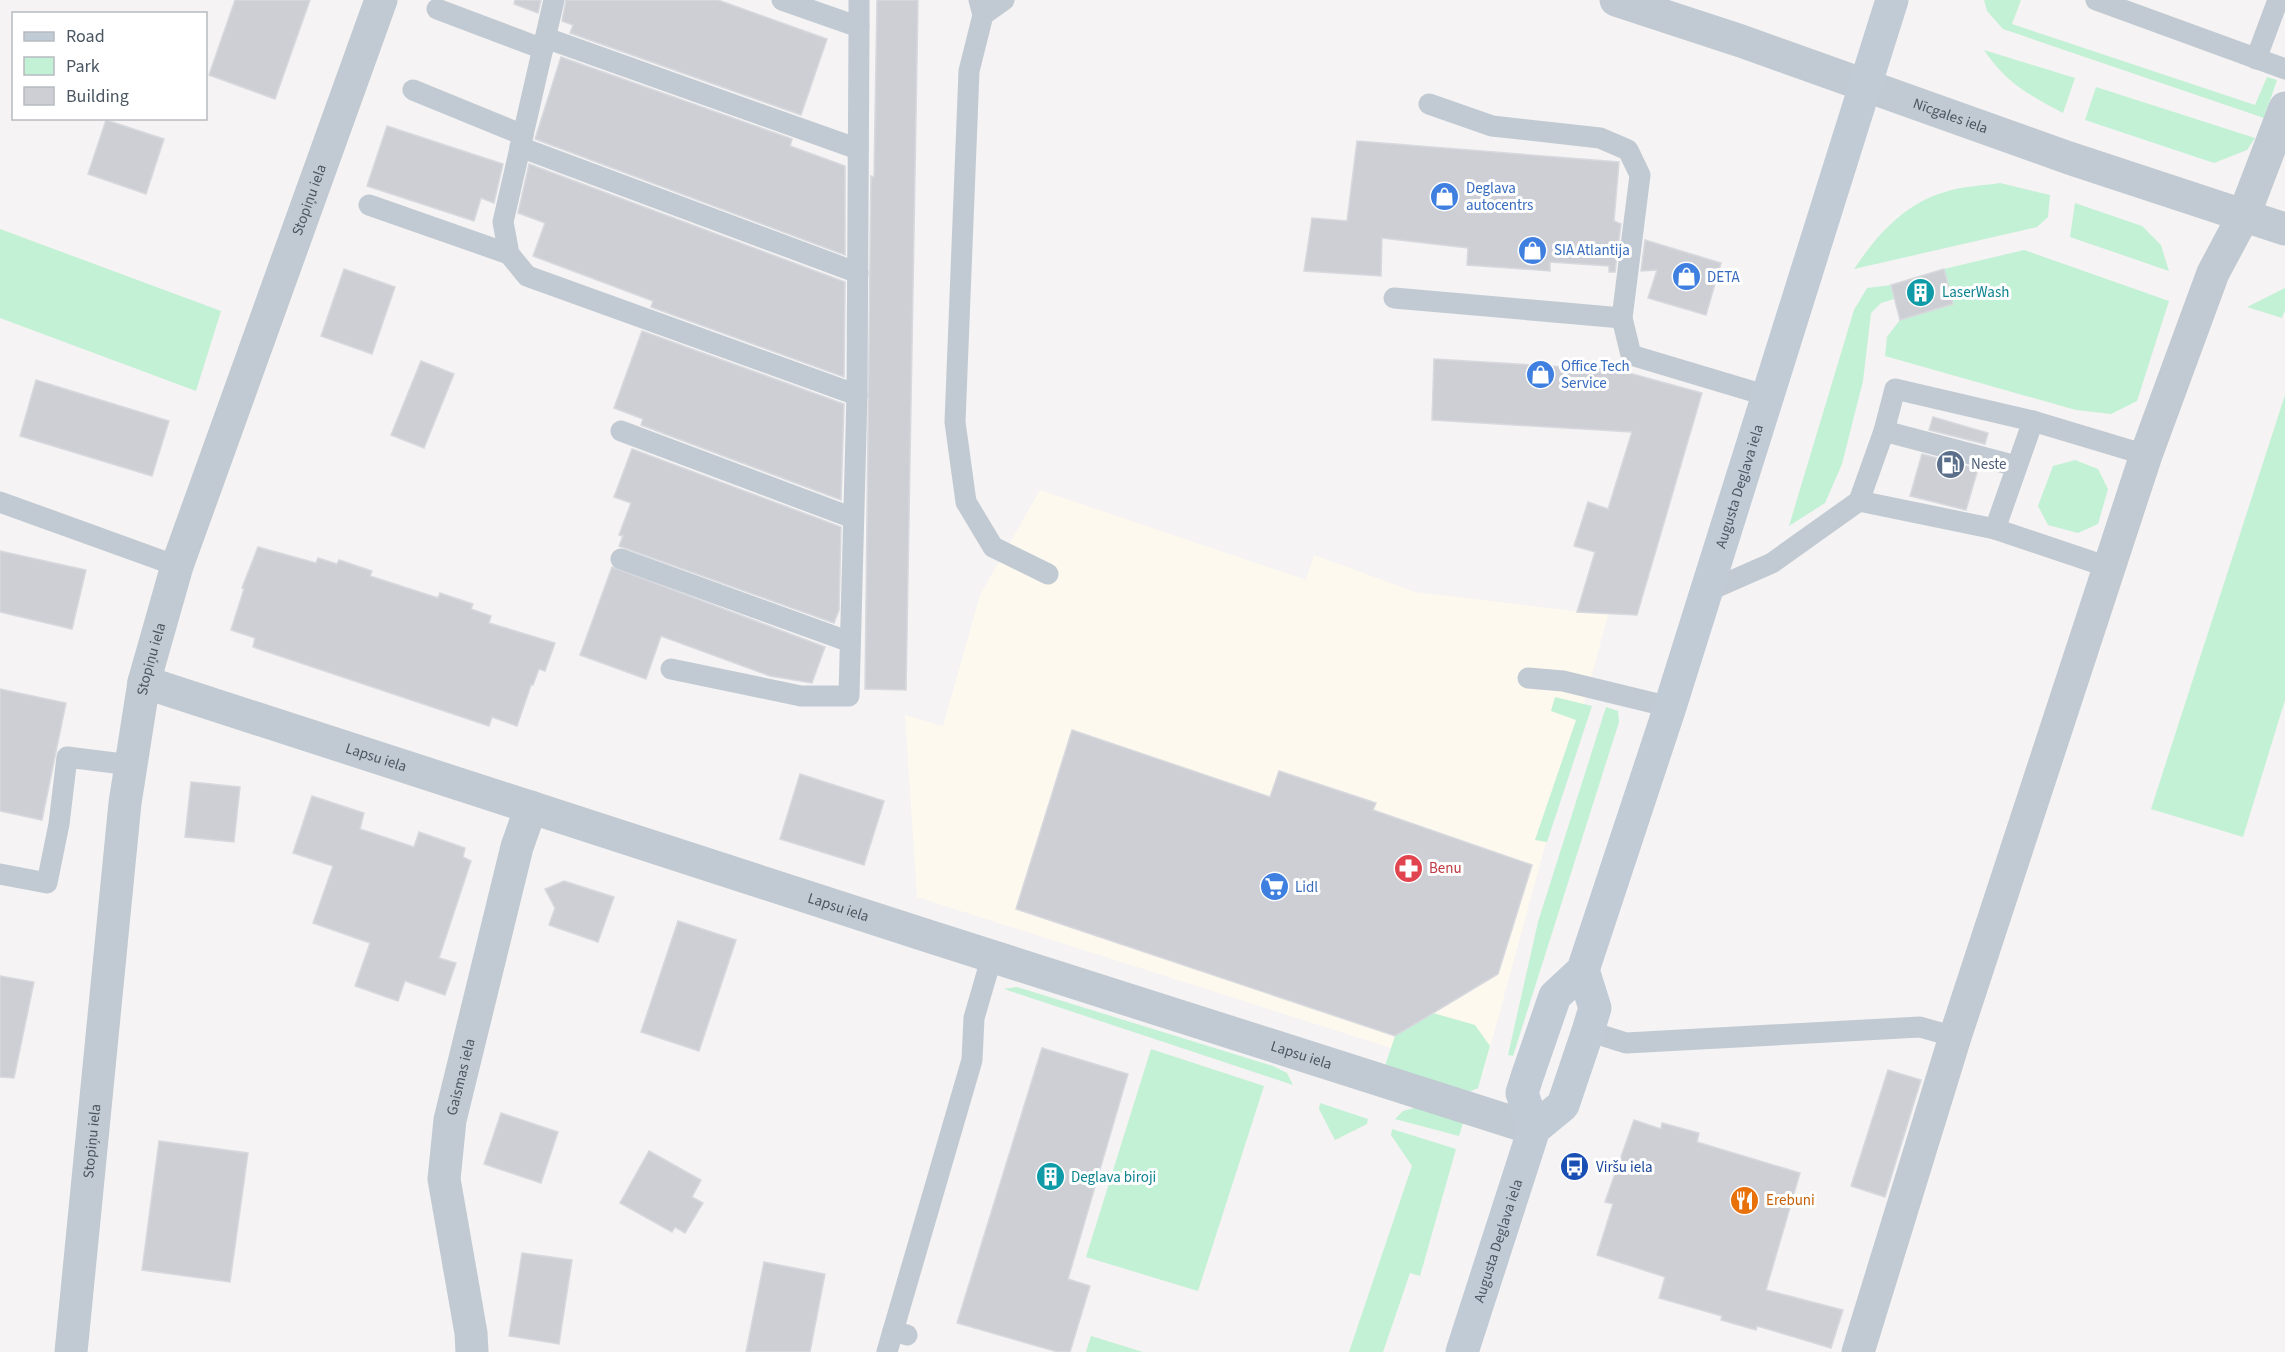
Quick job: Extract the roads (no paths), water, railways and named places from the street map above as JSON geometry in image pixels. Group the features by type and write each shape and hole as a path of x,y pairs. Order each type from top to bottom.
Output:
{"main road":[{"name":"Augusta Deglava iela","path":"1462,1352 1534,1129 1522,1093 1527,1077 1555,996 1583,970 1670,707 1892,0"},
{"path":"1534,1129 1563,1105 1588,1031 1595,1008 1583,970"}],"street":[{"name":"Stopiņu iela","path":"71,1352 131,765 144,682 177,566 381,0"},
{"name":"Nīcgales iela","path":"1616,0 2069,158 2285,229"},
{"path":"1861,1351 1955,1037 2146,455 2213,273 2244,215 2285,108"},
{"name":"Lapsu iela","path":"144,682 1534,1129"},
{"name":"Gaismas iela","path":"472,1352 471,1333 444,1179 450,1120 514,858 531,807"}],"lane":[{"path":"554,0 503,222 509,254 527,276 857,395"},
{"path":"782,0 859,27"},
{"path":"671,669 801,696 849,696 857,395 859,0"},
{"path":"1004,0 981,7 969,71 955,423 966,502 993,547 1048,574"},
{"path":"2096,0 2285,69"},
{"path":"2256,59 2278,0"},
{"path":"437,9 858,149"},
{"path":"413,90 521,141 858,273"},
{"path":"1429,104 1492,126 1600,138 1628,150 1640,174 1622,318 1631,356 1768,396"},
{"path":"369,205 509,254"},
{"path":"1394,298 1622,318"},
{"path":"1706,592 1772,563 1859,501 1884,431 1895,388 2033,421 2146,455"},
{"path":"1995,529 2033,421"},
{"path":"621,431 853,518"},
{"path":"1884,431 2016,466"},
{"path":"1859,501 1995,529 2108,567"},
{"path":"0,502 177,566"},
{"path":"621,560 850,642"},
{"path":"1528,678 1585,686 1670,707"},
{"path":"0,874 47,884 59,824 67,757 131,765"},
{"path":"888,1352 900,1333 972,1060 974,1018 992,956"},
{"path":"1588,1031 1626,1043 1920,1027 1955,1037"}],"place":[{"name":"Deglava autocentrs","path":"1445,197"},
{"name":"SIA Atlantija","path":"1533,250"},
{"name":"DETA","path":"1686,277"},
{"name":"LaserWash","path":"1921,292"},
{"name":"Office Tech Service","path":"1540,375"},
{"name":"Neste","path":"1950,464"},
{"name":"Benu","path":"1408,868"},
{"name":"Lidl","path":"1274,887"},
{"name":"Viršu iela","path":"1575,1167"},
{"name":"Deglava biroji","path":"1050,1177"},
{"name":"Erebuni","path":"1745,1200"}]}
